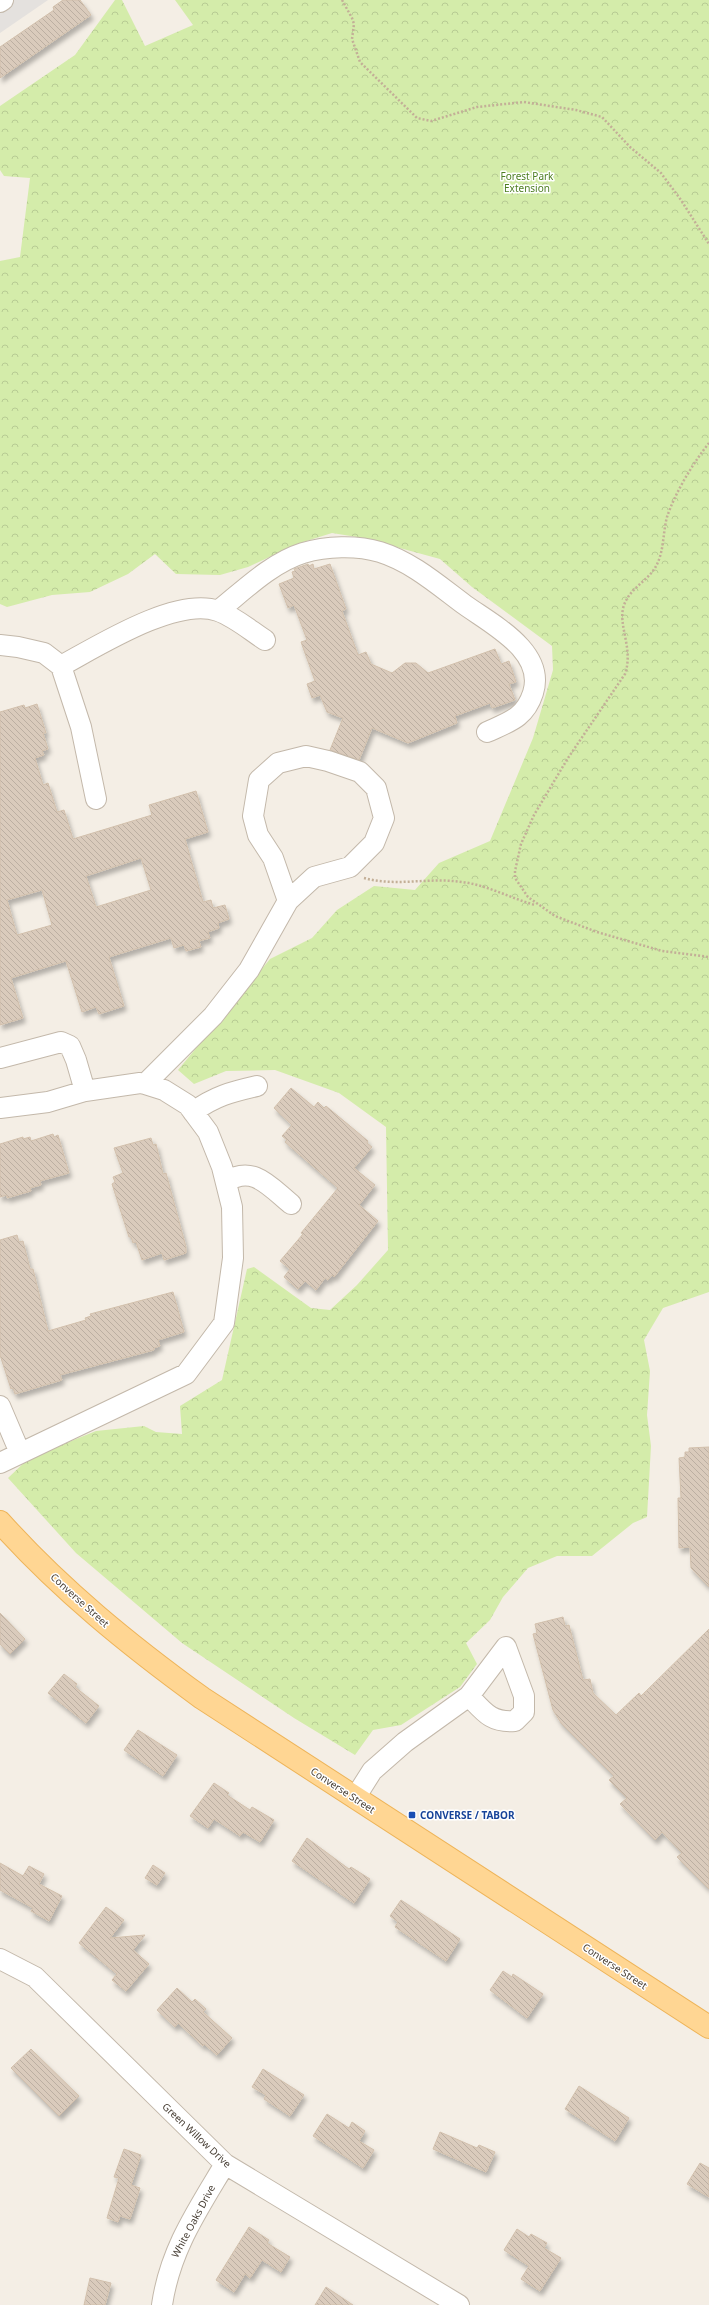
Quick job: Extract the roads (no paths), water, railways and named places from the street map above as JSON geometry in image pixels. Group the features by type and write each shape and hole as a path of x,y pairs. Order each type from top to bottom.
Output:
{"main road":[{"name":"Converse Street","path":"0,1522 60,1583 137,1649 202,1698 709,2027"}],"street":[{"path":"218,611 263,574 302,553 338,547 380,552 411,566 508,636 526,653 535,668 536,685 530,702 522,715 487,732"},
{"path":"61,666 109,640 165,614 195,608 218,611 265,640"},
{"path":"0,645 18,647 44,653 61,666 81,727 96,799"},
{"path":"145,1084 213,1016 249,970 288,901 314,877 350,867 374,843 384,818 376,788 360,772 328,761 306,756 278,763 259,780 253,816 258,835 273,858 288,901"},
{"path":"0,1058 61,1042 70,1046 76,1060 85,1091"},
{"path":"0,1108 48,1102 85,1091 140,1083 164,1090 188,1105 208,1132 226,1182 232,1207 233,1258 224,1323 186,1374 115,1407 0,1464"},
{"path":"194,1112 211,1099 228,1092 257,1086"},
{"path":"226,1182 235,1176 246,1174 260,1178 291,1204"},
{"path":"0,1406 20,1453"},
{"path":"355,1798 372,1771 405,1742 469,1696"},
{"name":"Green Willow Drive","path":"0,1959 35,1977 225,2164 459,2305"},
{"name":"White Oaks Drive","path":"162,2305 171,2263 178,2245 225,2164"}],"place":[{"name":"CONVERSE / TABOR","path":"412,1815"}],"park label":[{"name":"Forest Park Extension","path":"527,182"}]}
